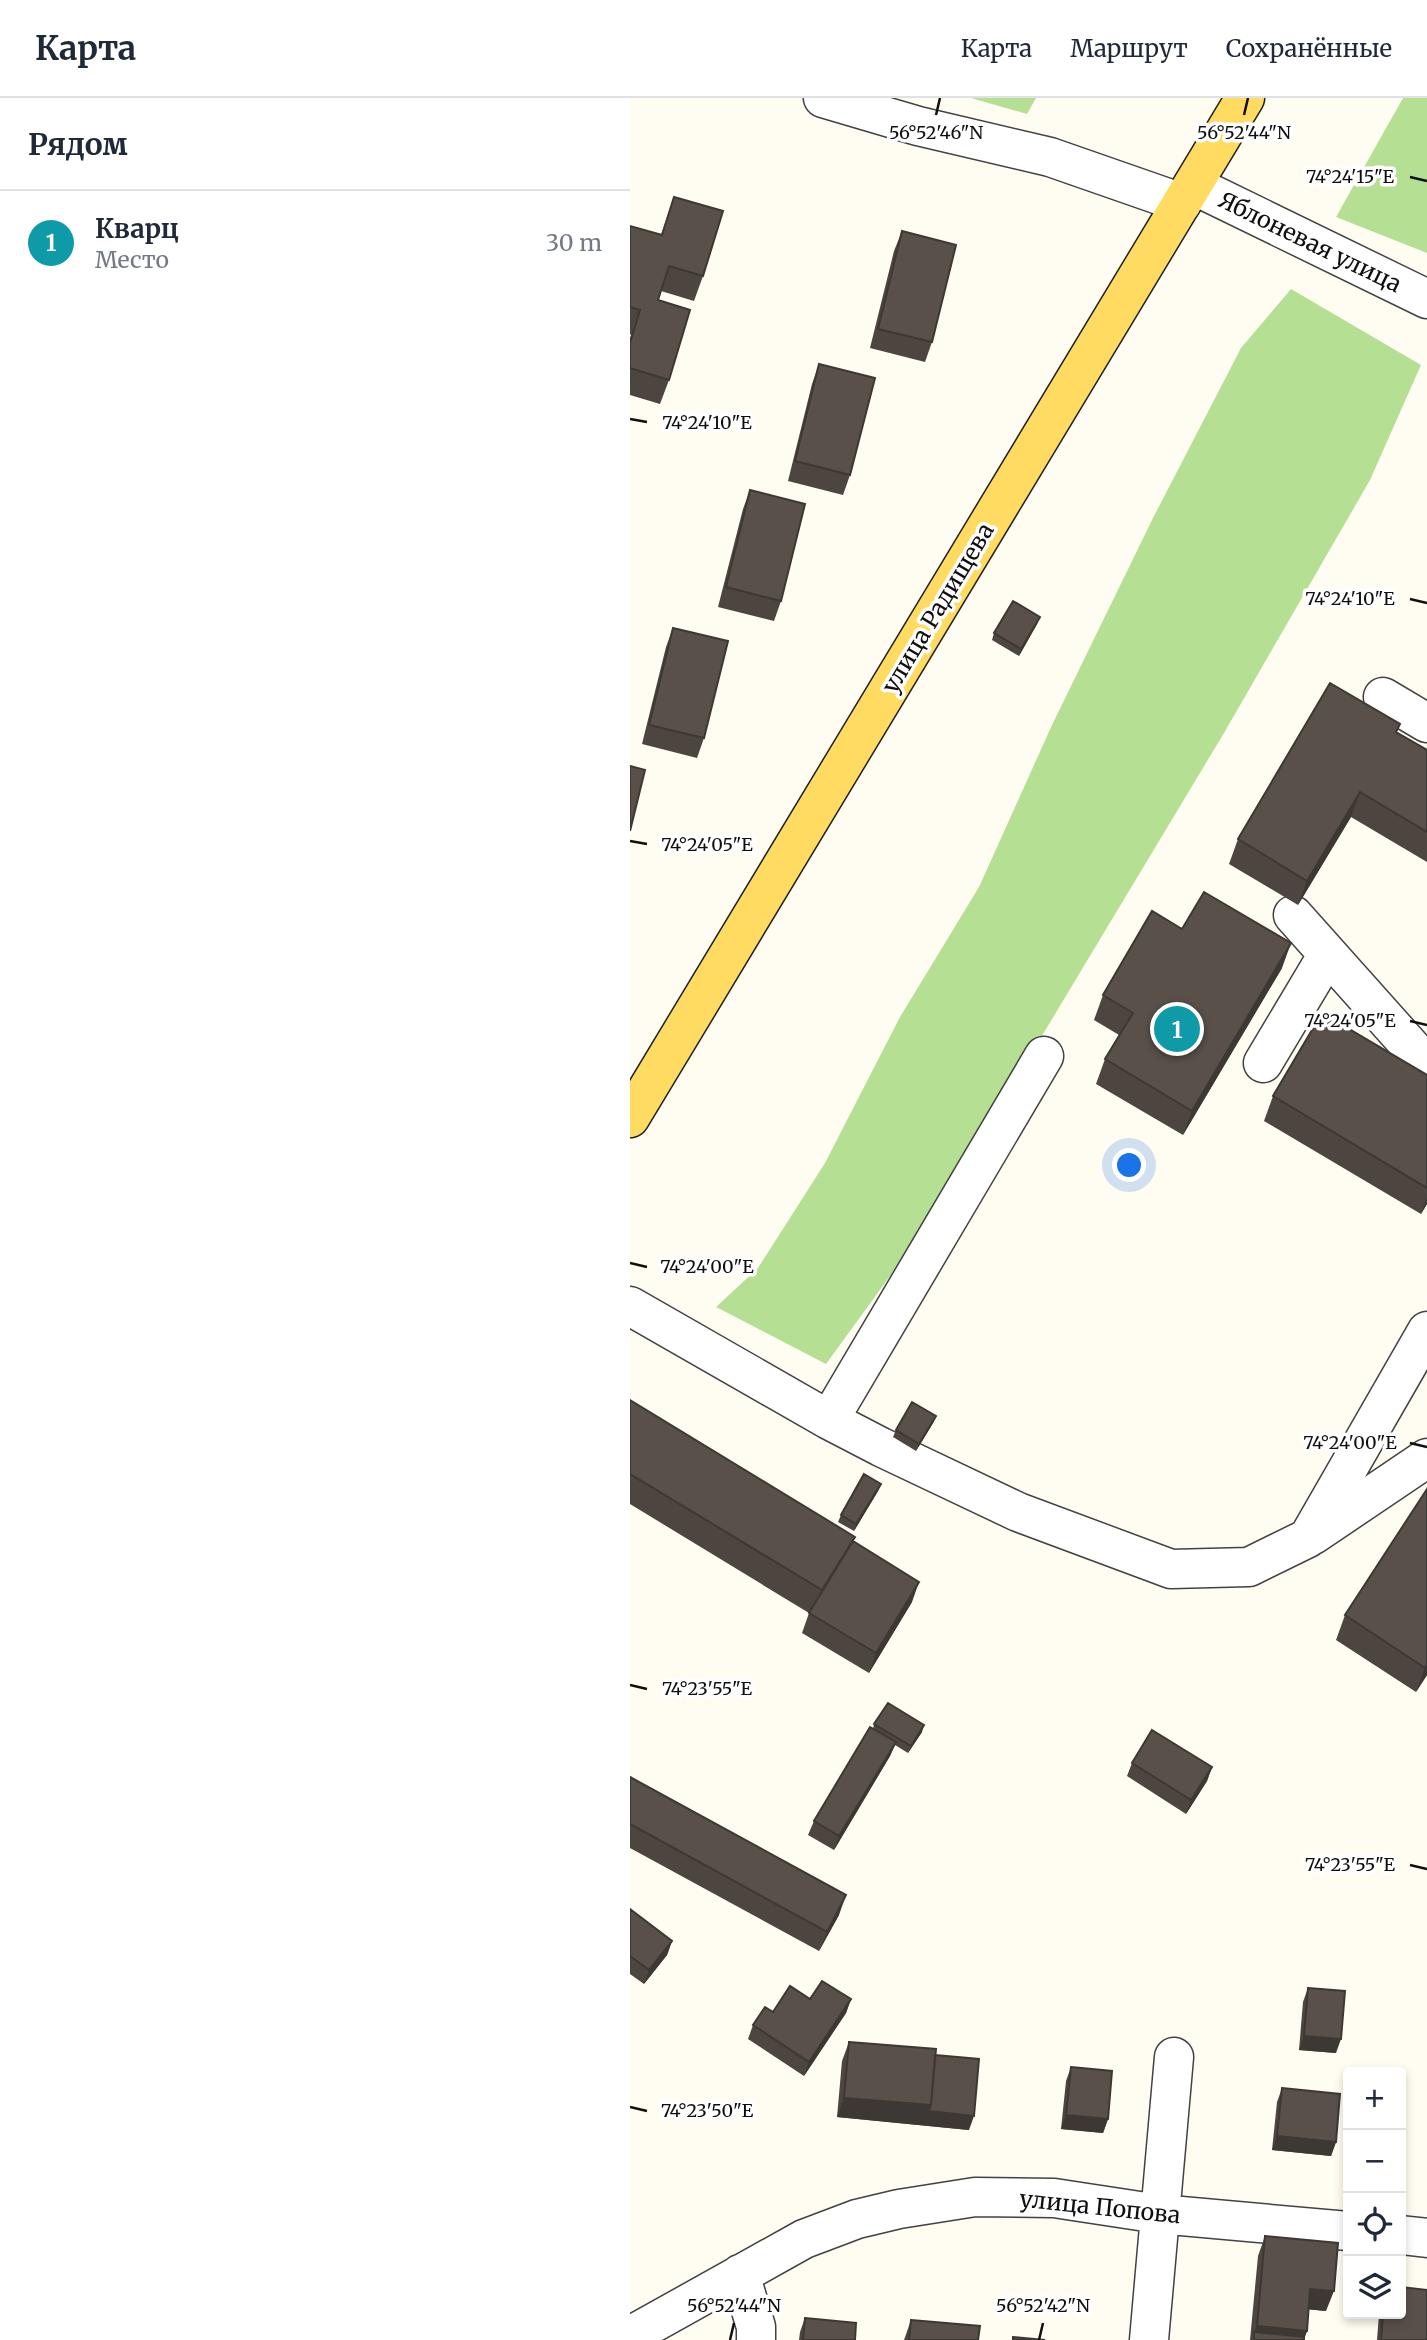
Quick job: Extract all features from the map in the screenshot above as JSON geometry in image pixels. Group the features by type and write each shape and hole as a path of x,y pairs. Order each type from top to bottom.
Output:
{"main road":[{"name":"улица Радищева","path":"630,1118 1245,98"}],"street":[{"name":"Яблоневая улица","path":"823,98 918,126 1050,157 1188,194 1427,299"},
{"path":"1383,697 1427,723"},
{"path":"1293,915 1427,1065"},
{"path":"1263,1063 1328,954"},
{"path":"829,1420 1044,1056"},
{"path":"630,1306 829,1420 1018,1512 1171,1569 1249,1567 1308,1538 1427,1458"},
{"path":"1308,1538 1427,1331"},
{"path":"1149,2340 1174,2057"},
{"name":"улица Попова","path":"630,2336 804,2239 857,2219 899,2209 975,2197 1054,2198 1160,2214 1343,2231"},
{"path":"1406,2236 1427,2238"},
{"path":"740,2274 756,2327 756,2340"}],"green space":[{"path":"971,98 1036,98 1027,114"},
{"path":"1403,98 1427,98 1427,253 1336,217"},
{"path":"1291,289 1421,365 1370,480 1224,733 933,1217 826,1364 716,1307 758,1268 825,1163 900,1017 979,887 1052,725 1153,518 1241,348"}],"building":[{"path":"674,197 723,211 703,276 669,266 658,300 690,310 669,380 630,368 630,343 640,310 630,307 630,226 662,235"},
{"path":"902,231 956,245 932,342 878,329"},
{"path":"819,364 875,378 850,475 795,461"},
{"path":"750,490 805,504 781,601 726,587"},
{"path":"1013,601 1040,617 1021,649 994,633"},
{"path":"673,628 728,641 704,738 649,725"},
{"path":"1330,683 1400,724 1396,732 1427,750 1427,832 1360,792 1307,881 1238,839"},
{"path":"630,766 645,770 630,831"},
{"path":"1204,892 1291,943 1192,1111 1105,1059 1133,1013 1103,995 1152,911 1182,929"},
{"path":"1322,1013 1427,1075 1427,1188 1273,1096"},
{"path":"630,1400 855,1537 822,1590 630,1474"},
{"path":"912,1402 936,1416 919,1444 896,1430"},
{"path":"864,1474 881,1484 856,1524 841,1515"},
{"path":"1427,1489 1427,1664 1425,1668 1345,1615"},
{"path":"853,1541 919,1582 876,1653 809,1613"},
{"path":"888,1703 924,1725 911,1746 874,1724"},
{"path":"870,1727 896,1742 839,1836 814,1821"},
{"path":"1152,1730 1212,1767 1191,1800 1132,1763"},
{"path":"630,1777 846,1895 827,1932 630,1824"},
{"path":"630,1909 672,1941 649,1970 630,1956"},
{"path":"822,1981 851,1999 809,2062 753,2025 765,2007 773,2012 790,1986 810,1999"},
{"path":"1308,1988 1345,1991 1341,2039 1304,2036"},
{"path":"849,2042 936,2049 931,2105 844,2098"},
{"path":"935,2055 979,2059 974,2116 929,2111"},
{"path":"1071,2067 1112,2071 1108,2119 1066,2115"},
{"path":"1282,2088 1340,2094 1336,2142 1277,2136"},
{"path":"1265,2236 1338,2243 1334,2291 1310,2289 1307,2331 1257,2326"},
{"path":"1406,2288 1427,2290 1427,2340 1381,2340 1383,2319 1406,2319"},
{"path":"805,2318 856,2323 855,2340 803,2340"},
{"path":"911,2320 980,2326 978,2340 909,2340"},
{"path":"1254,2332 1304,2337 1304,2340 1254,2340"},
{"path":"1013,2337 1045,2340 1013,2340"}],"place":[{"name":"Кварц","path":"1177,1029"}]}
